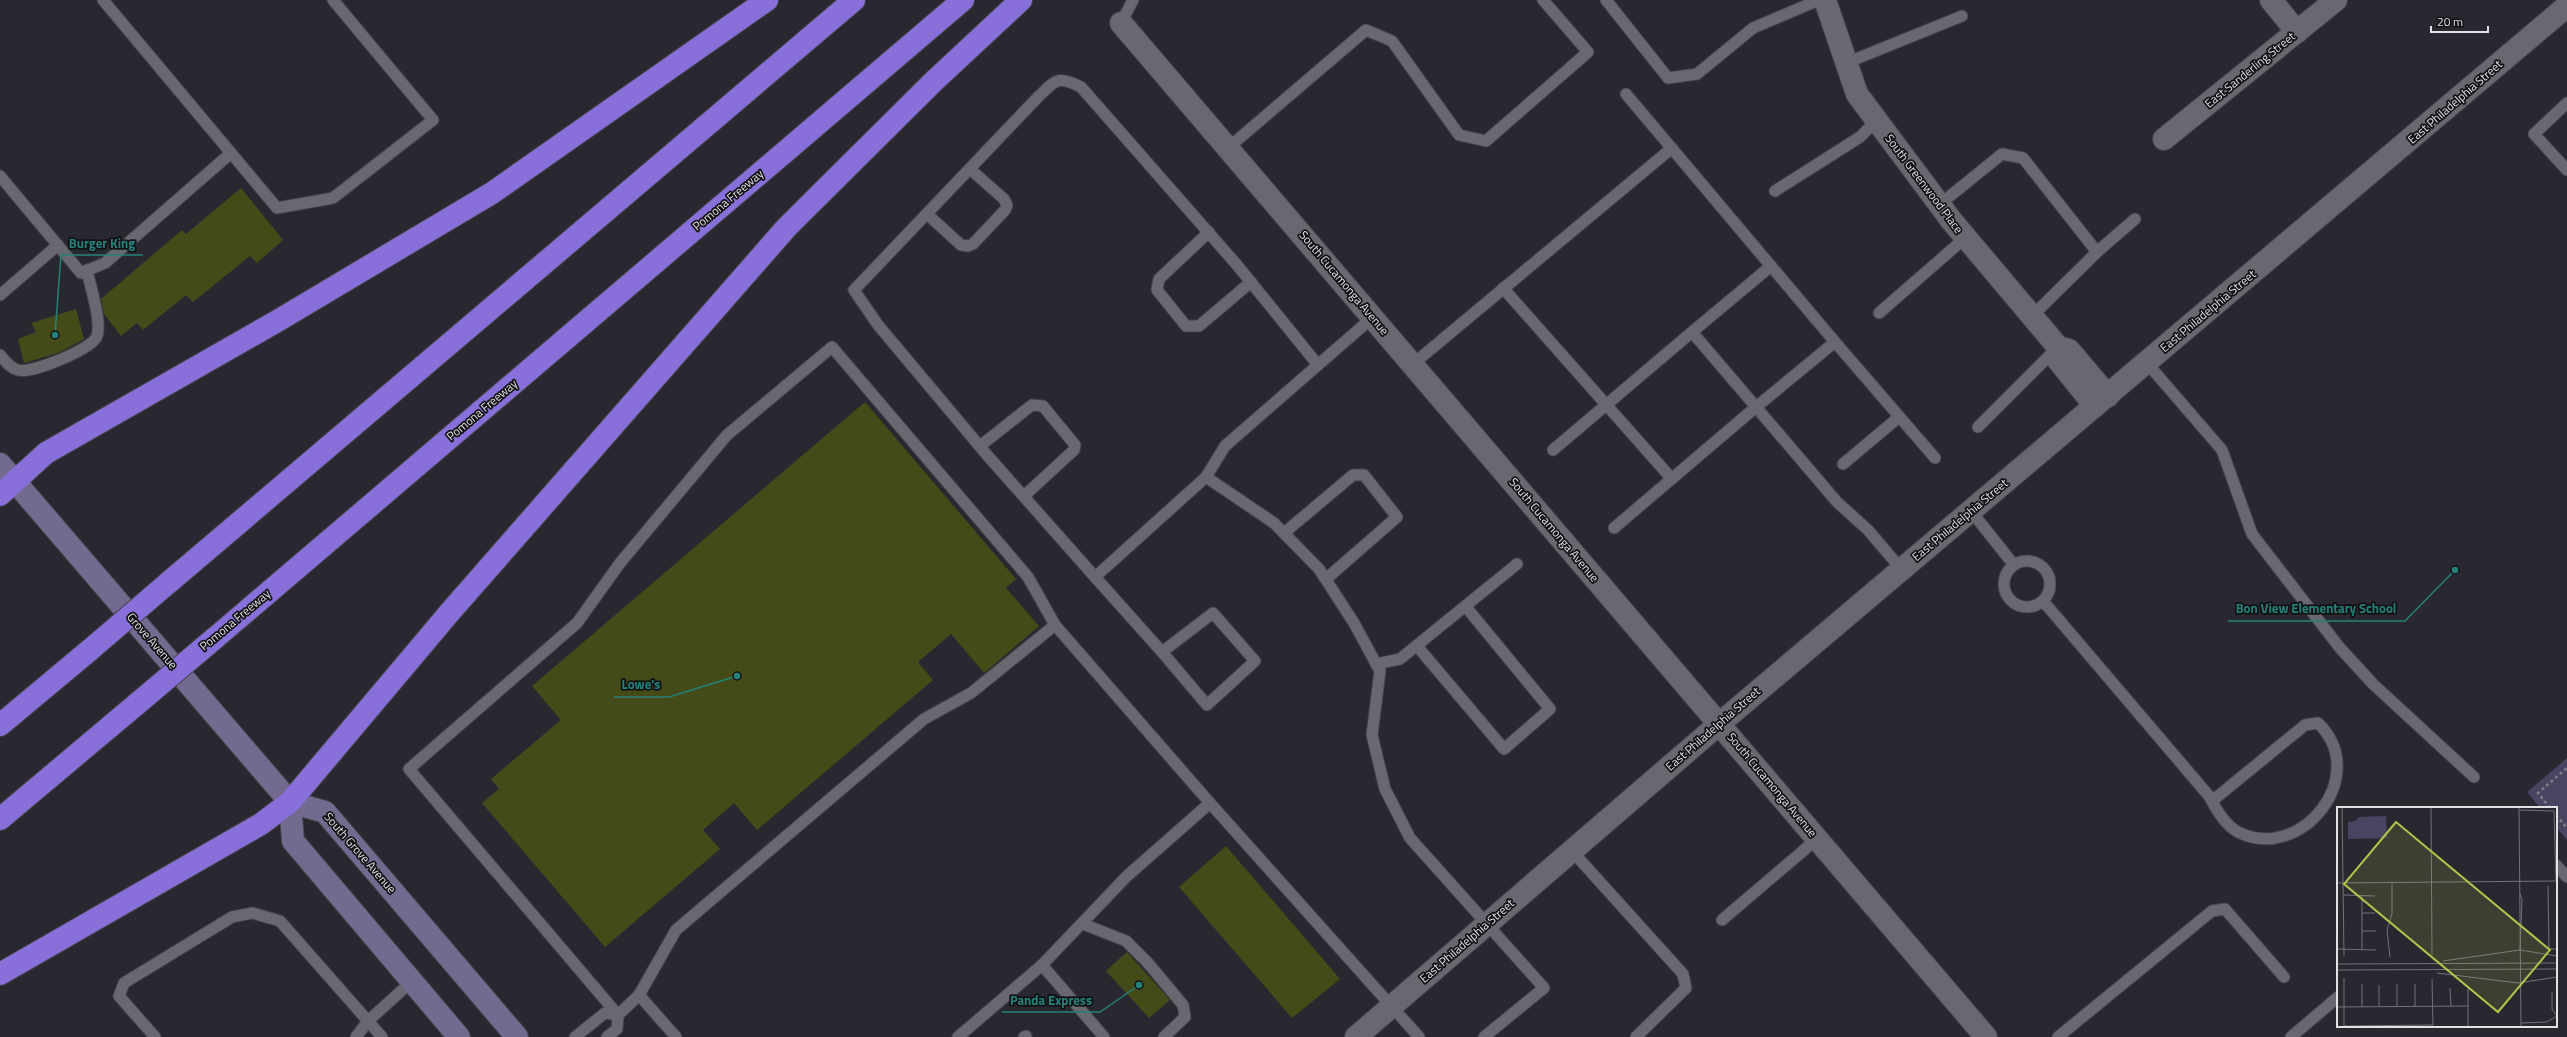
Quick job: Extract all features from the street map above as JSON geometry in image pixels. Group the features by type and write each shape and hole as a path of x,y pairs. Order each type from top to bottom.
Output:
{"highway":[{"path":"7,488 46,453 279,320 492,193 767,0"},
{"path":"0,725 854,0"},
{"name":"Pomona Freeway","path":"0,819 215,638 963,0"},
{"path":"0,974 261,824 290,802 450,612 787,227 933,82 1021,0"}],"main road":[{"path":"0,464 7,488"},
{"name":"Grove Avenue","path":"7,488 290,802"},
{"path":"290,802 293,841 459,1037"},
{"name":"South Grove Avenue","path":"290,802 325,812 517,1037"}],"street":[{"name":"South Greenwood Place","path":"1825,0 1857,94 1965,238 2058,347 2069,350 2101,401"},
{"path":"2271,0 2297,32"},
{"name":"East Sanderling Street","path":"2164,139 2336,0"},
{"name":"East Philadelphia Street","path":"1356,1037 1719,724 2567,6"},
{"name":"South Cucamonga Avenue","path":"1121,22 1986,1037"}],"lane":[{"path":"103,0 277,208 333,198 433,120 333,0"},
{"path":"1121,22 1133,0"},
{"path":"1228,148 1366,30 1392,41 1459,134 1486,141 1588,52 1544,0"},
{"path":"1606,0 1668,78 1697,74 1753,28 1819,0"},
{"path":"1846,63 1962,16"},
{"path":"1162,652 1213,613 1255,661 1207,704 980,446 878,325 854,290 1054,82 1065,79 1081,87 1209,232 1318,365"},
{"path":"1626,94 1935,458"},
{"path":"2567,103 2534,134 2567,170"},
{"path":"1775,191 1860,137 1876,120"},
{"path":"1413,364 1672,148"},
{"path":"0,176 81,273 105,263 231,153"},
{"path":"1939,205 2002,154 2023,158 2097,252"},
{"path":"927,214 962,245 968,246 973,244 984,233 1005,210 1007,205 1004,199 970,169"},
{"path":"2032,316 2097,252 2134,219"},
{"path":"1209,232 1158,279 1156,284 1157,290 1186,326 1199,326 1251,282"},
{"path":"1879,313 1965,238"},
{"path":"0,295 58,245"},
{"path":"1553,450 1607,406 1771,266"},
{"path":"0,354 11,368 20,371 32,369 90,347 97,337 98,324 87,270"},
{"path":"1503,288 1672,479"},
{"path":"1095,577 1206,478 1225,446 1373,317"},
{"path":"1692,332 1837,502 1868,530 1902,570"},
{"path":"1614,528 1835,342"},
{"path":"1978,427 2058,347"},
{"path":"618,1015 409,770 577,623 620,563 727,435 832,348 1028,577 1055,625 1210,803 1419,1037"},
{"path":"2147,363 2222,450 2252,534 2340,648 2372,684 2474,777"},
{"path":"980,446 1032,405 1043,406 1075,445 1074,450 1024,496"},
{"path":"1842,464 1899,417"},
{"path":"1284,533 1353,475 1364,476 1397,517 1326,579"},
{"path":"1206,478 1274,523 1319,569 1326,579 1354,622 1380,671 1372,735 1385,789 1410,838 1486,925 1544,988 1484,1037"},
{"path":"1971,511 2014,565"},
{"path":"2020,561 2035,562 2047,571 2051,585 2049,592 2043,601 2033,607 2024,607 2010,600 2004,586 2005,578 2014,565 2020,561"},
{"path":"1376,664 1400,659 1466,607 1517,564"},
{"path":"2043,601 2212,801 2220,815 2237,832 2261,838 2286,835 2307,826 2324,808 2337,780 2336,755 2328,733 2318,723 2305,725 2212,801"},
{"path":"1417,646 1504,748 1550,709 1466,607"},
{"path":"607,1037 617,1028 618,1015 639,995 676,930 924,719 971,693 1055,625"},
{"path":"958,1037 1042,965 1083,924 1127,876 1210,803"},
{"path":"1722,920 1817,839"},
{"path":"1572,851 1683,974 1686,982 1686,988 1636,1037"},
{"path":"2557,866 2567,877"},
{"path":"2058,1037 2212,911 2225,909 2284,977"},
{"path":"155,1037 119,996 124,983 232,917 252,913 280,921 382,1037"},
{"path":"1083,924 1126,941 1148,963 1183,1005 1185,1017 1164,1037"},
{"path":"1042,965 1104,1037"},
{"path":"356,1037 368,1021 411,982"},
{"path":"639,995 676,1037"},
{"path":"2291,1037 2337,998"},
{"path":"575,1037 605,1013 618,1015"}],"path":[{"path":"2549,807 2538,793 2567,768"},
{"path":"2557,816 2567,828"}],"shaded area":[{"path":"2567,758 2567,840 2557,828 2557,807 2539,807 2527,792"}],"building":[{"path":"241,188 283,240 257,263 250,256 193,302 186,295 143,330 137,323 121,336 104,314 101,299 182,230 186,234"},
{"path":"76,309 84,339 58,353 24,363 18,339 36,332 31,323"},
{"path":"865,402 1016,579 1006,588 1039,626 984,673 951,634 918,662 933,680 757,830 734,803 703,830 720,849 605,947 482,803 499,789 491,779 561,720 532,686"},
{"path":"1226,846 1340,979 1292,1018 1179,887"},
{"path":"1127,952 1170,1000 1149,1018 1106,971"}],"place":[{"name":"Burger King","path":"55,335"},
{"name":"Bon View Elementary School","path":"2455,570"},
{"name":"Lowe's","path":"737,676"},
{"name":"Panda Express","path":"1139,985"}]}
